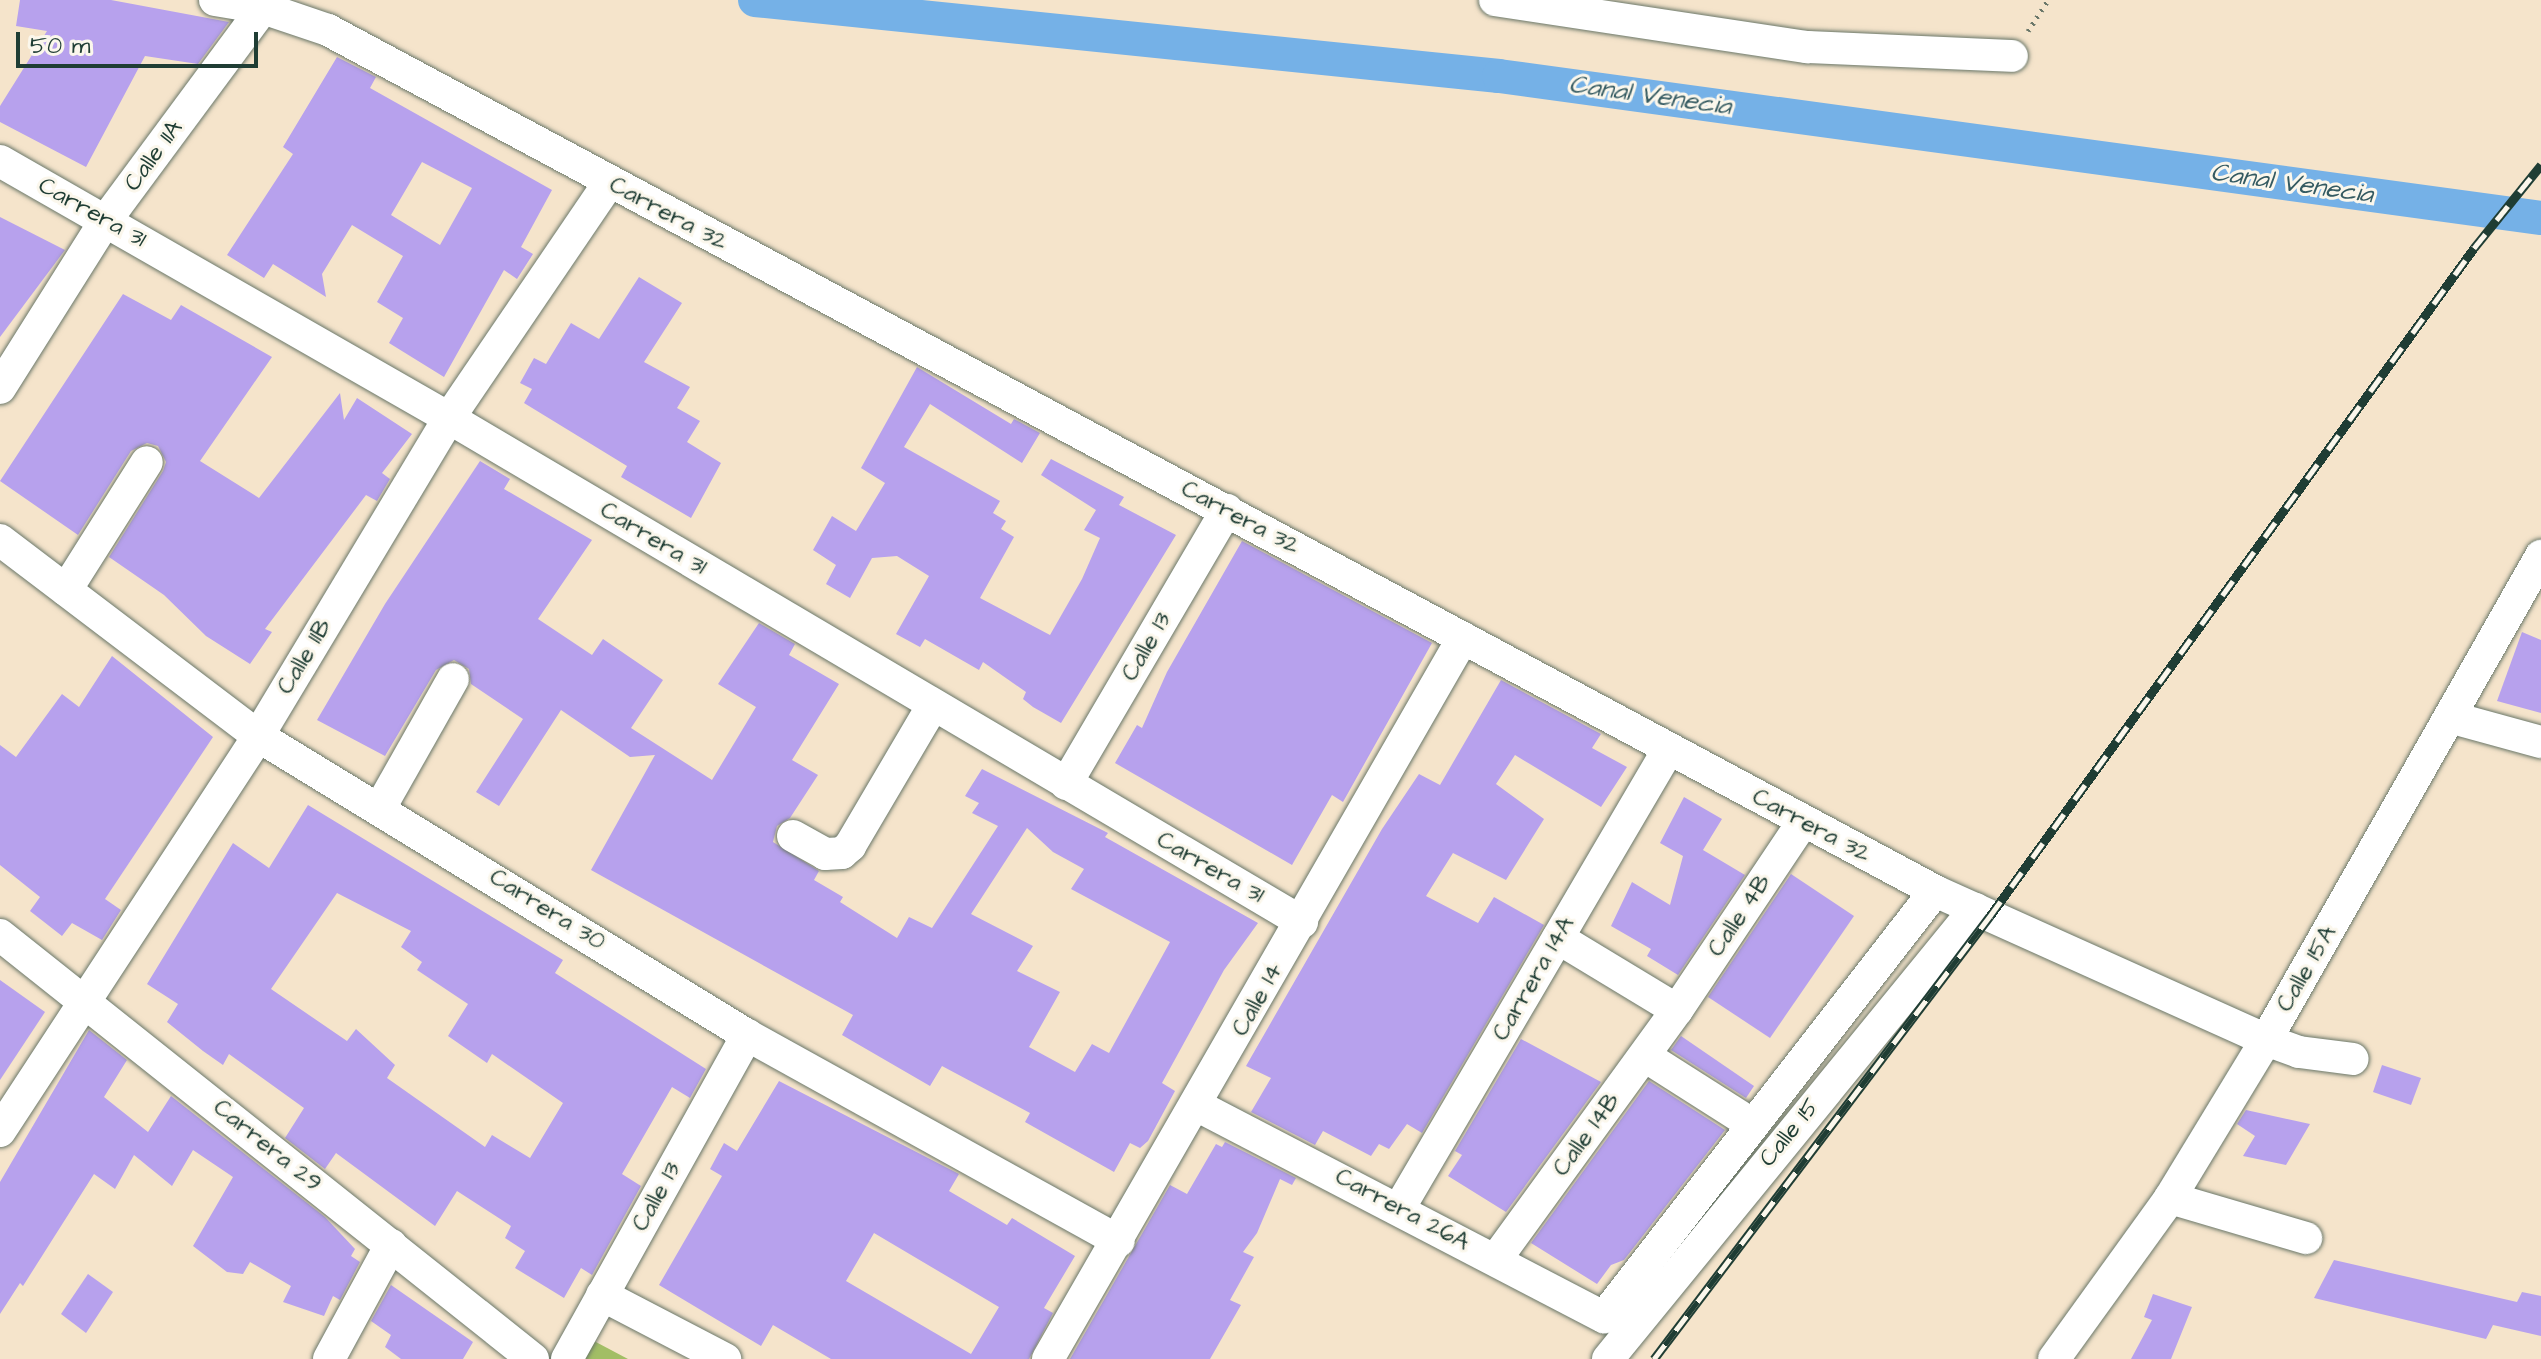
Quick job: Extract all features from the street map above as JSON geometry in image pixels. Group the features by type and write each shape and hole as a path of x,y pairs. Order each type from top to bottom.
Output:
{"street":[{"name":"Carrera 32","path":"215,0 263,8 328,30 1935,891 2266,1040 2299,1052 2353,1059"},
{"path":"1495,0 1521,0 1807,47 2012,56"},
{"name":"Calle 11A","path":"0,388 106,220 263,8"},
{"name":"Carrera 31","path":"0,161 449,418 1302,922"},
{"name":"Calle 11B","path":"0,1131 258,736 449,418 609,183"},
{"path":"66,590 147,462"},
{"name":"Calle 13","path":"1066,784 1227,510"},
{"name":"Carrera 30","path":"0,540 258,736 747,1035 1119,1241"},
{"name":"Calle 15A","path":"2054,1359 2170,1198 2266,1040 2453,718 2538,560"},
{"name":"Calle 14","path":"1048,1359 1198,1106 1463,638"},
{"path":"380,808 453,679"},
{"path":"793,836 825,854 842,853 850,846 933,705"},
{"path":"2453,718 2541,742"},
{"name":"Carrera 14A","path":"1400,1207 1668,750"},
{"name":"Calle 4B","path":"1677,1010 1803,822"},
{"name":"Calle 15","path":"1604,1317 1750,1123 1935,891"},
{"name":"Calle 15","path":"1608,1359 1975,909"},
{"name":"Carrera 29","path":"0,935 86,1000 533,1359"},
{"path":"1558,938 1677,1010"},
{"name":"Calle 14B","path":"1496,1259 1677,1010"},
{"name":"Calle 13","path":"567,1359 747,1035"},
{"path":"1645,1056 1750,1123"},
{"name":"Carrera 26A","path":"1198,1106 1400,1207 1604,1317"},
{"path":"2170,1198 2306,1238"},
{"path":"329,1359 391,1245"},
{"path":"602,1295 692,1351 725,1359"}],"green space":[{"path":"594,1341 628,1359 584,1359"}],"building":[{"path":"20,0 111,0 229,22 198,64 145,56 86,167 0,122 0,106 47,31 16,26"},
{"path":"337,57 376,77 370,88 552,190 521,247 533,254 517,279 504,270 444,377 389,343 403,318 377,302 403,256 352,225 322,274 326,297 273,264 264,278 227,255 293,154 283,147","holes":["422,162 472,188 440,245 391,215"]},
{"path":"0,217 65,250 0,337"},
{"path":"639,277 682,303 644,362 690,387 677,408 700,421 687,442 721,463 691,518 621,477 627,466 524,403 532,389 520,383 534,358 546,364 571,323 599,339"},
{"path":"123,294 171,320 181,305 272,357 200,461 259,498 340,393 344,420 357,398 412,434 382,473 390,479 377,501 366,495 265,629 272,632 250,664 206,636 164,595 109,557 163,471 166,462 158,446 147,443 131,451 78,535 0,481"},
{"path":"917,367 1011,424 1014,419 1040,433 1022,463 930,404 904,447 1000,501 993,513 1006,521 1001,529 1014,537 980,598 1050,635 1082,579 1100,538 1084,530 1096,510 1041,475 1051,459 1124,497 1119,505 1176,535 1061,723 1033,707 1023,699 1026,692 983,662 979,670 925,639 920,647 896,634 929,576 897,556 872,558 850,598 826,584 836,565 813,550 832,516 856,531 885,483 861,468"},
{"path":"480,461 510,479 504,489 592,540 538,619 592,655 603,639 663,680 631,728 712,780 756,707 718,684 759,623 795,644 789,655 839,684 792,760 818,775 790,818 777,826 773,842 819,871 814,880 843,897 840,902 897,938 909,917 932,928 998,826 972,813 979,803 965,796 982,769 1108,833 1105,837 1258,923 1224,970 1162,1083 1175,1091 1148,1141 1140,1148 1130,1143 1114,1172 1025,1122 1030,1113 942,1066 930,1086 842,1035 853,1015 591,870 655,755 630,757 561,710 499,806 476,792 523,719 471,684 469,669 454,660 436,670 385,756 317,720 385,604","holes":["1027,828 1053,852 1084,869 1071,889 1170,942 1109,1053 1092,1044 1075,1072 1029,1047 1060,992 1017,971 1033,946 971,914"]},
{"path":"1242,541 1432,643 1343,802 1332,795 1292,865 1115,763 1137,725 1142,728 1167,672"},
{"path":"2522,632 2541,640 2541,713 2497,701"},
{"path":"112,656 213,737 105,899 121,910 102,940 72,923 62,936 30,911 40,897 0,865 0,745 16,757 62,694 79,707"},
{"path":"1501,680 1601,734 1592,748 1627,767 1601,807 1515,755 1496,784 1544,819 1506,880 1453,853 1426,896 1478,923 1494,897 1544,925 1422,1133 1407,1124 1389,1149 1379,1144 1371,1156 1323,1131 1315,1145 1251,1112 1271,1078 1246,1066 1382,829 1419,774 1440,785"},
{"path":"1684,797 1722,819 1703,850 1745,875 1678,975 1647,956 1651,949 1611,926 1632,882 1670,905 1683,856 1660,843"},
{"path":"308,805 563,960 555,973 706,1069 690,1098 672,1087 622,1174 641,1186 592,1275 581,1268 564,1298 515,1268 525,1251 505,1238 511,1226 457,1191 435,1226 336,1153 325,1169 285,1138 304,1108 229,1054 223,1065 167,1022 178,1004 147,984 233,843 269,868","holes":["337,893 411,931 401,947 422,962 417,970 468,1004 448,1036 487,1063 492,1054 563,1103 530,1158 492,1135 485,1147 387,1078 395,1065 356,1029 347,1041 271,989"]},
{"path":"1791,874 1854,916 1770,1038 1708,997"},
{"path":"0,980 45,1012 0,1080"},
{"path":"89,1030 127,1060 104,1097 148,1132 171,1096 325,1217 355,1249 351,1256 360,1262 340,1300 333,1296 324,1316 283,1302 291,1286 250,1262 243,1274 227,1272 193,1246 233,1177 193,1150 172,1186 134,1155 115,1189 94,1174 23,1286 20,1283 0,1314 0,1182"},
{"path":"1681,1036 1754,1086 1746,1098 1671,1050"},
{"path":"1521,1039 1601,1082 1506,1212 1448,1176 1462,1155 1455,1151"},
{"path":"2382,1065 2421,1078 2411,1105 2373,1092"},
{"path":"779,1081 959,1174 949,1191 1007,1225 1012,1218 1075,1256 1044,1308 1053,1313 1029,1359 831,1359 773,1325 761,1346 659,1285 722,1176 710,1169 724,1143 737,1151","holes":["874,1233 999,1307 971,1354 846,1281"]},
{"path":"1649,1081 1725,1130 1624,1260 1611,1265 1597,1284 1531,1243"},
{"path":"2246,1110 2310,1124 2286,1165 2243,1156 2255,1136 2237,1124"},
{"path":"1225,1142 1296,1178 1292,1185 1280,1179 1257,1233 1243,1252 1254,1257 1230,1300 1241,1305 1210,1359 1070,1359 1170,1185 1187,1194 1216,1144 1222,1147"},
{"path":"2334,1260 2517,1302 2522,1292 2541,1296 2541,1336 2493,1325 2486,1339 2314,1298"},
{"path":"88,1274 113,1292 86,1333 61,1314"},
{"path":"391,1285 473,1342 463,1359 401,1359 385,1347 391,1335 371,1321"},
{"path":"2153,1294 2192,1307 2171,1359 2131,1359 2152,1320 2144,1317"}],"waterway":[{"name":"Canal Venecia","path":"755,0 1499,76 2541,218"}],"railway":[{"path":"1654,1359 1990,916 2474,248 2541,165"}]}
